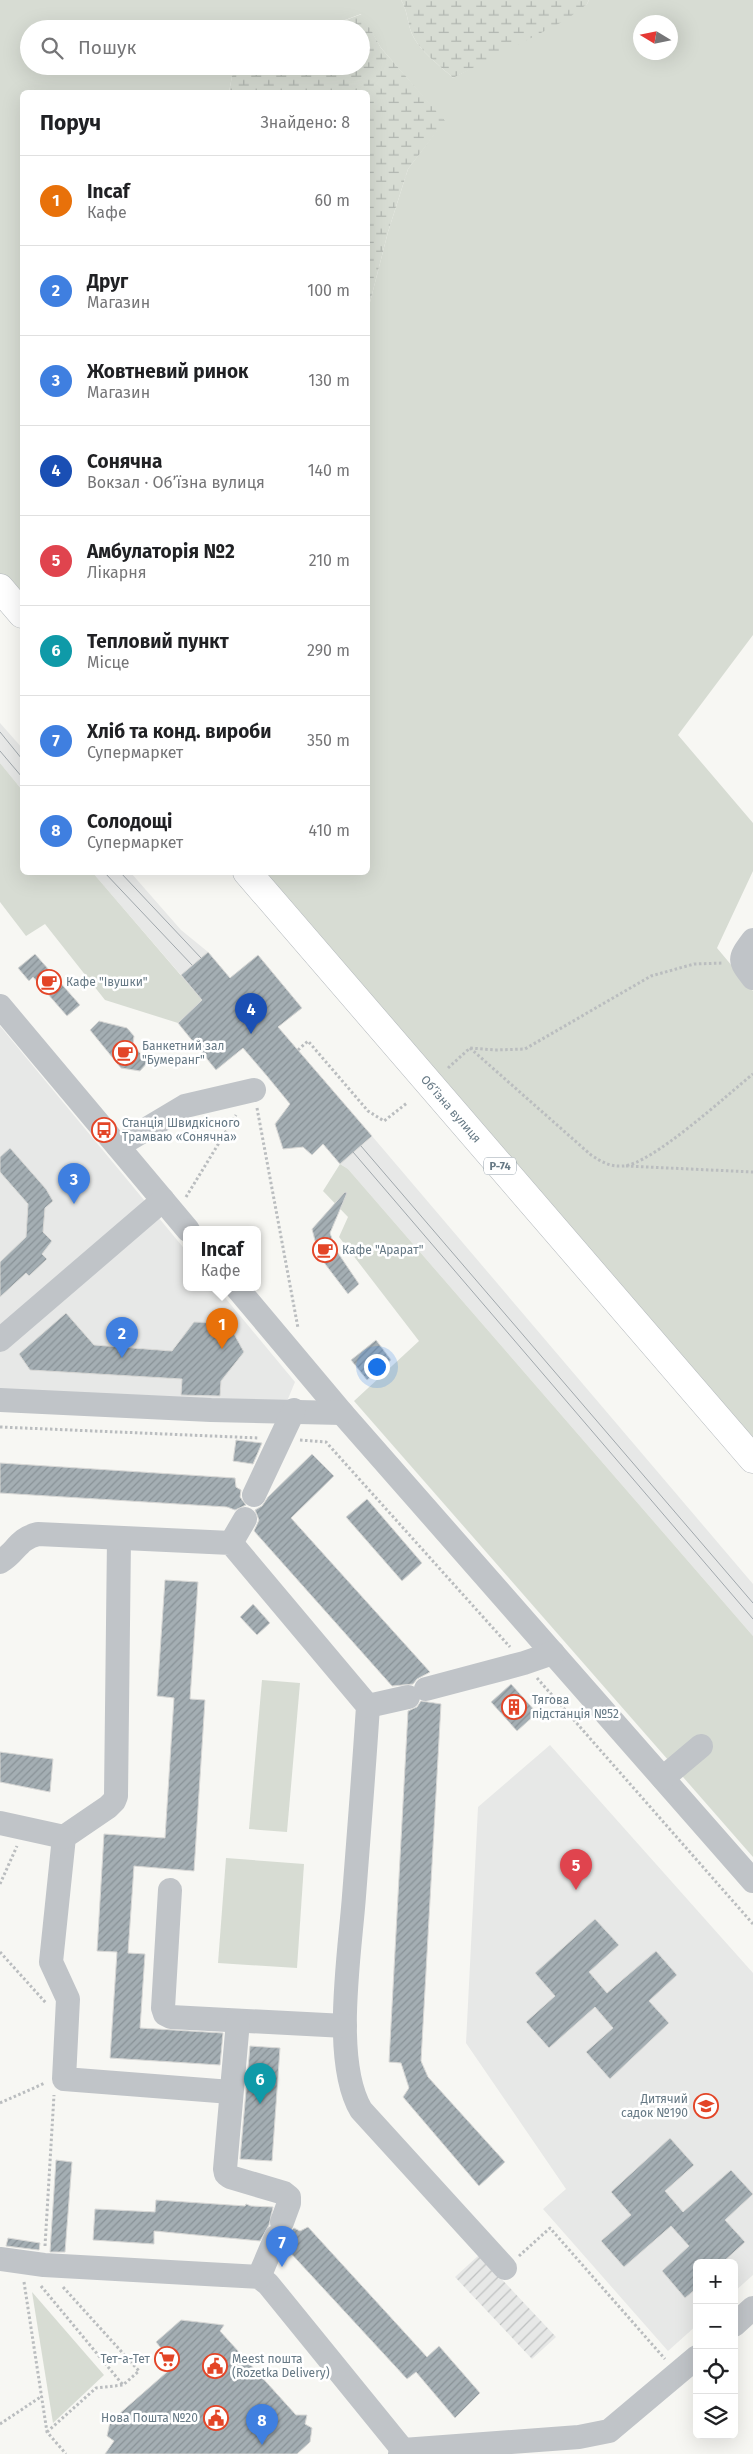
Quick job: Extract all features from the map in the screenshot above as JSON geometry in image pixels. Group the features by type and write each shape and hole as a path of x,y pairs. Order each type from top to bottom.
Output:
{"main road":[{"path":"0,588 20,612"},
{"name":"Обʼїзна вулиця","path":"250,875 753,1459"}],"street":[{"path":"747,970 741,956 753,940"},
{"path":"0,1006 176,1215 0,1340"},
{"path":"118,1146 185,1106 254,1090"},
{"path":"240,1291 342,1413 753,1881"},
{"path":"0,1400 210,1410 294,1410 342,1413"},
{"path":"254,1495 294,1410"},
{"path":"231,1544 244,1520"},
{"path":"0,1562 7,1558 26,1537 38,1534 231,1544 368,1706 345,2026 350,2084 354,2098 361,2110 505,2268"},
{"path":"0,1823 64,1837 108,1808 114,1801 116,1796 119,1538"},
{"path":"368,1706 524,1663 553,1653"},
{"path":"663,1778 701,1746"},
{"path":"64,1837 51,1962 68,1999 60,2079 231,2092"},
{"path":"170,1890 163,2008 165,2014 171,2017 345,2026"},
{"path":"238,2021 226,2174 284,2193 289,2197 289,2203 279,2230 259,2277"},
{"path":"22,2262 259,2277 268,2284 401,2452 579,2437 608,2430 693,2361"},
{"path":"738,2321 753,2308"}],"path":[{"path":"448,1068 470,1048 495,1050 525,1049 651,976 694,964 747,970"},
{"path":"298,1050 308,1041 368,1111 384,1121 407,1103"},
{"path":"470,1048 591,1155 608,1166 753,1172"},
{"path":"625,1166 654,1153 753,1074"},
{"path":"176,1215 245,1099 254,1090"},
{"path":"254,1090 299,1332"},
{"path":"0,1427 326,1442 524,1663 753,1924"},
{"path":"0,1884 25,1829"},
{"path":"0,1952 52,2010"},
{"path":"0,2103 60,2079"},
{"path":"60,2079 22,2262 47,2432 66,2454"},
{"path":"505,2268 550,2228 678,2374"},
{"path":"22,2262 123,2385"},
{"path":"22,2262 139,2371 123,2385 96,2388 47,2432"},
{"path":"0,2424 42,2396"}],"shaded area":[{"path":"0,723 20,746 20,788 0,763"},
{"path":"95,875 133,875 181,930 208,952 181,975"},
{"path":"0,1026 183,1247 183,1291 219,1291 295,1382 285,1406 0,1396"},
{"path":"372,1136 753,1584 753,1636 348,1169 340,1164"},
{"path":"550,1745 753,1973 753,2275 738,2288 738,2259 693,2259 693,2329 668,2351 543,2209 566,2189 466,2043 478,1807"},
{"path":"479,2255 556,2337 532,2359 455,2277"}],"green space":[{"path":"0,0 401,0 405,8 410,30 420,47 453,78 587,4 589,0 753,0 753,635 678,735 753,823 753,871 717,948 753,991 753,1459 249,875 370,875 370,302 388,232 408,169 444,121 381,48 370,29 370,20 365,20 361,14 345,20 20,20 20,75 232,75 229,90 20,90 20,612 0,588"},
{"path":"401,0 589,0 587,4 566,20 453,78 416,41 410,30 405,8"},
{"path":"362,14 365,20 346,20"},
{"path":"370,28 381,48 445,121 408,169 388,232 370,302 370,90 229,90 232,75 370,75"},
{"path":"0,763 20,788 20,875 95,875 202,1000 178,1023 105,1000 45,924 26,936 0,902"},
{"path":"340,1164 348,1169 753,1636 753,1857 354,1401 419,1341 339,1237 348,1217 323,1191"},
{"path":"262,1680 300,1683 287,1832 249,1829"},
{"path":"226,1858 304,1864 297,1968 218,1963"},
{"path":"32,2292 104,2375 53,2423"}],"building":[{"path":"208,952 230,978 258,955 302,1008 278,1027 372,1136 340,1164 323,1144 312,1155 303,1147 283,1149 275,1124 290,1104 267,1076 243,1048 216,1070 178,1023 202,1000 181,975"},
{"path":"35,954 80,1005 67,1016 33,977 29,981 18,968"},
{"name":"Банкетний зал \"Бумеранг\"","path":"99,1021 127,1028 134,1036 133,1045 148,1062 140,1071 121,1068 90,1030"},
{"path":"10,1148 46,1189 53,1201 45,1208 43,1232 52,1241 42,1254 47,1259 29,1276 26,1273 0,1297 0,1262 26,1237 28,1204 0,1172 0,1157"},
{"path":"345,1192 347,1193 330,1233 336,1250 359,1284 348,1294 319,1256 312,1229"},
{"path":"66,1313 94,1345 172,1351 194,1322 228,1323 244,1352 221,1381 220,1396 181,1395 182,1379 30,1370 19,1354"},
{"path":"376,1340 391,1360 367,1380 351,1360"},
{"path":"236,1440 262,1443 253,1464 233,1461"},
{"path":"312,1454 334,1476 291,1518 430,1672 417,1679 413,1684 392,1686 254,1531 259,1520 255,1510 262,1506 268,1497"},
{"path":"0,1463 235,1478 236,1487 241,1490 240,1497 246,1505 235,1510 227,1507 0,1493"},
{"path":"367,1499 422,1563 402,1581 346,1517"},
{"path":"165,1580 198,1582 190,1699 205,1700 194,1871 134,1866 128,1953 145,1954 140,2028 223,2033 220,2065 110,2058 117,1952 97,1951 104,1834 165,1838 174,1698 157,1696"},
{"path":"253,1604 270,1623 257,1635 240,1617"},
{"name":"Тягова підстанція №52","path":"511,1684 537,1713 517,1731 491,1702"},
{"path":"421,1701 441,1704 421,2061 428,2077 505,2162 479,2186 403,2097 409,2088 401,2063 389,2062 408,1711 417,1707"},
{"path":"0,1752 53,1759 50,1792 0,1782"},
{"path":"595,1919 619,1945 589,1972 607,1993 656,1951 677,1975 649,2001 669,2023 610,2079 586,2052 613,2028 595,2007 549,2048 526,2022 555,1996 535,1973"},
{"path":"250,2046 280,2048 272,2161 240,2159"},
{"path":"670,2138 694,2165 665,2191 683,2212 731,2170 753,2194 725,2220 745,2242 726,2259 693,2259 693,2291 685,2298 662,2271 689,2246 671,2226 624,2267 601,2241 631,2215 611,2192"},
{"path":"56,2160 72,2162 65,2252 50,2252"},
{"path":"156,2200 273,2207 269,2225 260,2241 154,2231 154,2244 93,2240 95,2209 155,2212"},
{"path":"308,2227 427,2357 439,2346 480,2393 455,2418 416,2372 407,2379 286,2248 289,2233 294,2228 300,2231"},
{"path":"8,2238 40,2243 39,2250 6,2246"},
{"path":"181,2320 224,2325 220,2331 296,2415 307,2415 305,2424 312,2428 310,2442 297,2454 105,2454 114,2441 107,2436 110,2422 175,2365 156,2342"}],"tram line":[{"path":"0,732 20,757"},
{"path":"0,751 20,775"},
{"path":"107,875 192,965"},
{"path":"123,875 201,958"},
{"path":"361,1146 753,1603"},
{"path":"353,1152 753,1619"}],"place":[{"name":"Кафе \"Івушки\"","path":"49,982"},
{"name":"Сонячна","path":"251,1034"},
{"name":"Банкетний зал \"Бумеранг\"","path":"125,1053"},
{"name":"Станцiя Швидкiсного Трамваю «Сонячна»","path":"104,1130"},
{"name":"Жовтневий ринок","path":"74,1204"},
{"name":"Кафе \"Арарат\"","path":"325,1250"},
{"name":"Incaf","path":"222,1349"},
{"name":"Друг","path":"122,1358"},
{"name":"Тягова підстанція №52","path":"514,1707"},
{"name":"Амбулаторія №2","path":"576,1890"},
{"name":"Тепловий пункт","path":"260,2104"},
{"name":"Дитячий садок №190","path":"706,2106"},
{"name":"Хліб та конд. вироби","path":"282,2267"},
{"name":"Тет-а-Тет","path":"167,2359"},
{"name":"Meest пошта (Rozetka Delivery)","path":"215,2366"},
{"name":"Нова Пошта №20","path":"216,2418"},
{"name":"Солодощі","path":"262,2445"}]}
